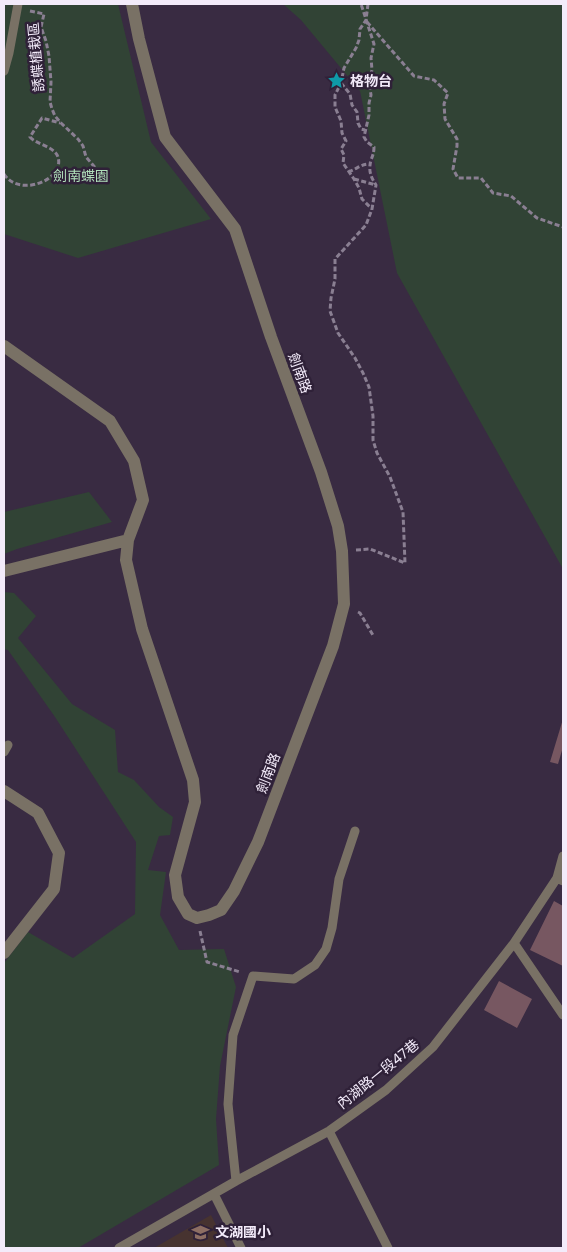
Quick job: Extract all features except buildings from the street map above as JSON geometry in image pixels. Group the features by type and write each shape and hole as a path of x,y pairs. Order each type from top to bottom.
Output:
{"street":[{"name":"劍南路","path":"132,4 165,137 235,229 271,337 321,472 338,526 342,551 344,604 333,646 258,842 234,891 221,910 197,918"},
{"path":"4,346 110,422 134,461 143,500 128,540 126,560 142,629 193,780 195,802 175,875 178,897 188,914 197,918"},
{"path":"4,571 128,540"},
{"path":"4,791 38,813 60,853 54,889 4,952"}],"lane":[{"path":"4,71 17,6"},
{"path":"236,1181 228,1104 233,1035 253,976 294,979 314,965 326,949 332,928 339,880 355,831"},
{"name":"內湖路一段47巷","path":"119,1248 329,1130 386,1090 433,1047 514,943 560,880 563,856"},
{"path":"514,943 563,1015"},
{"path":"329,1130 388,1248"},
{"path":"214,1194 241,1248"}],"path":[{"path":"342,551 370,549 404,562 403,512 374,440 369,387 355,358 338,334 330,311 335,279 335,259 366,225 372,209 376,186 370,175 370,164 375,151 374,147 364,137 369,115 371,95 369,82 372,70 370,58 374,44 361,4"},
{"path":"368,4 366,20 360,29 359,40 344,68 341,83 335,95 342,133 346,141 341,149 344,154 343,163 359,188 362,199 372,209"},
{"name":"誘蝶植栽區","path":"17,6 44,14 41,27 49,56 50,102 52,109 61,124 78,139 86,157 98,171"},
{"path":"366,20 414,76 434,80 448,94 444,104 445,119 457,139 453,169 458,178 481,178 493,193 511,196 537,218 563,226"},
{"path":"341,83 350,94 361,129 365,130"},
{"path":"4,174 7,179 23,186 34,186 46,180 55,171 58,157 48,147 34,142 30,136 42,118 61,124"},
{"path":"348,172 357,169 363,164 370,164"},
{"path":"354,179 376,186"},
{"path":"344,604 360,613 374,637"},
{"path":"197,918 207,962 253,976"}],"shaded area":[{"name":"文湖國小","path":"211,1215 228,1248 154,1248"}],"green space":[{"name":"劍南蝶園","path":"4,4 118,4 151,142 211,219 78,258 4,234"},
{"path":"283,4 563,4 563,569 397,273 360,91 301,20"},
{"path":"89,492 112,522 4,554 4,512"},
{"path":"4,592 14,593 36,616 18,638 72,704 115,730 118,772 134,780 159,807 173,817 170,835 159,836 148,870 166,872 160,915 179,950 224,949 236,987 220,1066 216,1119 219,1165 78,1248 4,1248 4,963 28,932 73,958 135,914 136,842 55,717 8,650 4,649"}],"place":[{"name":"格物台","path":"336,81"},
{"name":"文湖國小","path":"201,1232"}]}
